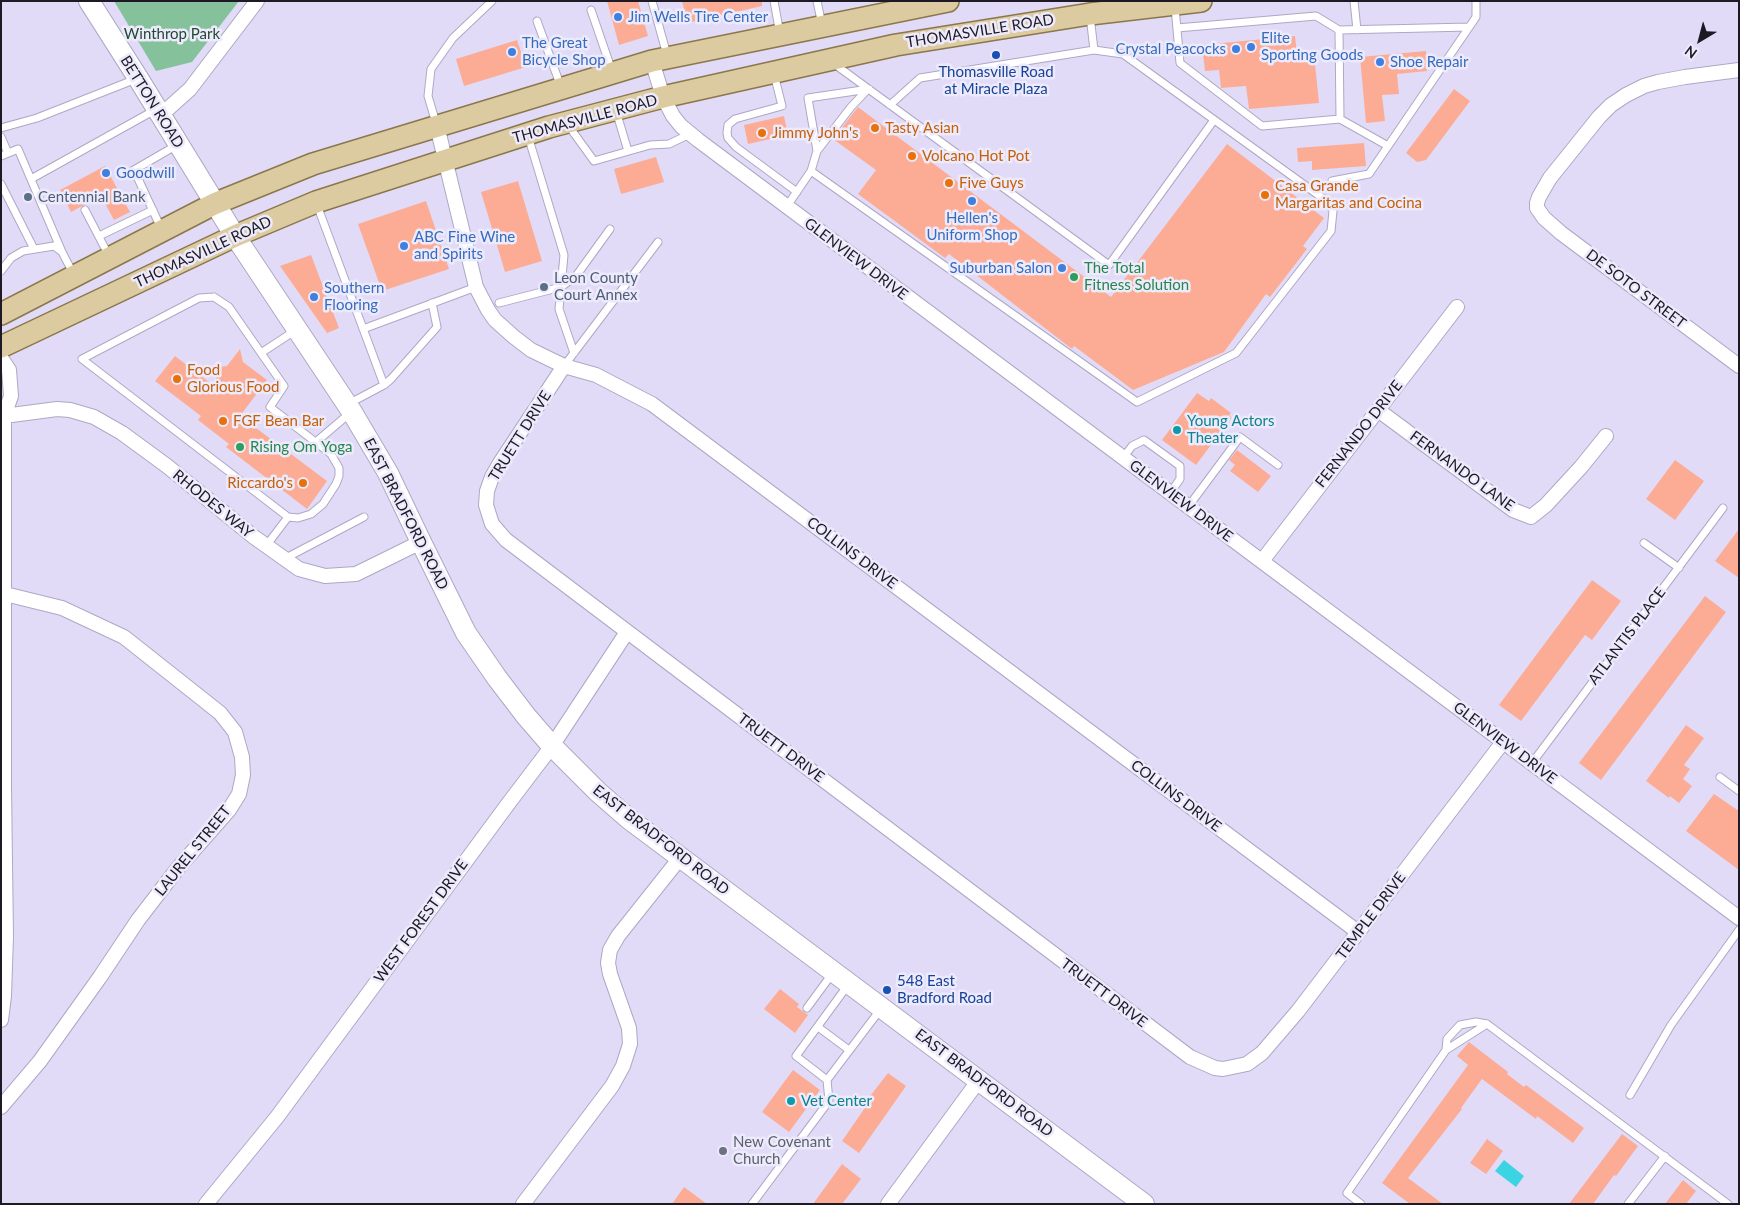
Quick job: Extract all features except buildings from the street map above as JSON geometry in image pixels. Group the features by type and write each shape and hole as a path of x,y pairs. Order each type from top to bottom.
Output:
{"main road":[{"path":"1,314 214,204 313,164 660,60 923,3 948,1"},
{"name":"THOMASVILLE ROAD","path":"1,347 235,236 316,202 566,122 663,97 896,45 1090,8 1201,1"},
{"path":"822,26 828,60"}],"street":[{"name":"BETTON ROAD","path":"89,1 159,111 214,204"},
{"path":"159,111 190,88 257,1"},
{"name":"GLENVIEW DRIVE","path":"660,60 663,97 673,116 690,134 1739,918"},
{"name":"DE SOTO STREET","path":"1739,70 1658,82 1626,95 1610,105 1599,116 1550,178 1539,197 1537,208 1544,218 1561,233 1739,366"},
{"name":"COLLINS DRIVE","path":"437,126 476,287 495,320 514,337 531,350 564,366 596,375 652,404 1358,932"},
{"name":"EAST BRADFORD ROAD","path":"214,204 349,408 388,473 466,633 520,708 552,746 598,792 629,819 1144,1204"},
{"name":"FERNANDO DRIVE","path":"1262,561 1457,307"},
{"path":"1,358 9,370 10,396 3,414 2,787 6,936 4,996 1,1020"},
{"name":"TRUETT DRIVE","path":"564,366 492,477 487,491 486,505 492,524 506,540 1190,1057 1223,1069"},
{"name":"RHODES WAY","path":"3,414 58,409 70,410 94,417 122,433 167,466 266,546 299,569 325,576 356,574 421,542"},
{"name":"FERNANDO LANE","path":"1378,410 1513,510 1531,517 1581,467 1606,436"},
{"name":"LAUREL STREET","path":"1,1107 40,1061 138,920 178,868 229,810 239,794 243,775 242,757 235,732 220,713 124,637 62,608 4,594"},
{"name":"WEST FOREST DRIVE","path":"206,1204 277,1117 552,746 627,632"},
{"name":"TEMPLE DRIVE","path":"1223,1069 1247,1064 1262,1053 1298,1011 1503,742"},
{"path":"523,1204 612,1086 623,1066 630,1044 628,1028 610,974 608,962 610,950 618,936 680,858"},
{"path":"888,1204 979,1080"}],"lane":[{"path":"437,126 428,96 431,69 453,38 492,1"},
{"path":"652,1 660,60"},
{"path":"774,1 780,34"},
{"path":"818,1 822,26"},
{"path":"1354,1 1357,30"},
{"path":"1332,181 1369,174 1476,18 1476,1"},
{"path":"1174,4 1180,64 1262,126 1340,119 1388,146"},
{"path":"1090,8 1094,50"},
{"path":"591,10 613,73"},
{"path":"1177,28 1316,16 1339,30 1469,27"},
{"path":"537,21 561,89"},
{"path":"1339,30 1340,119"},
{"path":"811,171 1137,402 1236,353 1331,231 1333,211 1328,202 1123,54 1094,50 920,78 890,105"},
{"path":"828,60 1109,265 1214,120"},
{"path":"773,72 782,106 736,119 728,125 726,133 736,147 797,192"},
{"path":"1,128 37,118 138,78"},
{"path":"786,206 811,171 816,151 808,98 869,89"},
{"path":"816,151 851,107 869,89"},
{"path":"616,109 628,151"},
{"path":"31,179 159,111"},
{"path":"566,122 594,162 650,144 669,144 690,134"},
{"path":"527,134 564,255 559,309 574,353"},
{"path":"1,137 5,155 18,148 62,252 75,276"},
{"path":"163,230 134,170 179,144"},
{"path":"1,184 34,249"},
{"path":"316,202 384,385"},
{"path":"86,210 110,258"},
{"path":"99,236 153,210"},
{"path":"499,303 561,287 576,276 610,229"},
{"path":"564,366 658,242"},
{"path":"1,271 11,258 23,251 54,246 62,252"},
{"path":"363,329 476,287"},
{"path":"214,297 229,308 261,354 284,386 270,407 331,454 339,468 336,484 323,504 311,514 298,518 288,517 82,359 199,298 214,297"},
{"path":"316,442 349,408 391,379 437,327 432,303"},
{"path":"261,354 297,329"},
{"path":"1188,507 1240,437 1278,465"},
{"path":"1124,458 1132,446 1144,440 1180,466 1180,479 1170,493"},
{"name":"ATLANTIS PLACE","path":"1532,763 1723,508"},
{"path":"266,546 288,517"},
{"path":"284,559 364,517"},
{"path":"1644,543 1679,568"},
{"path":"1720,777 1739,791"},
{"path":"1630,1095 1672,1025 1739,930"},
{"path":"807,1008 833,972"},
{"path":"827,1080 796,1056 849,983"},
{"path":"752,1204 829,1101 827,1080 882,1007"},
{"path":"1446,1050 1447,1039 1460,1025 1476,1022 1487,1024 1728,1204"},
{"path":"1361,1204 1346,1193 1446,1050 1487,1024"},
{"path":"818,1027 849,1050"},
{"path":"1628,1204 1665,1156"}],"green space":[{"name":"Winthrop Park","path":"114,1 239,1 192,62 156,71"}],"water":[{"path":"1504,1160 1524,1176 1516,1187 1495,1171"}],"place":[{"name":"Jim Wells Tire Center","path":"618,17"},
{"name":"Elite Sporting Goods","path":"1251,47"},
{"name":"Crystal Peacocks","path":"1236,49"},
{"name":"The Great Bicycle Shop","path":"512,52"},
{"name":"Thomasville Road at Miracle Plaza","path":"996,55"},
{"name":"Shoe Repair","path":"1380,62"},
{"name":"Tasty Asian","path":"875,128"},
{"name":"Jimmy John's","path":"762,133"},
{"name":"Volcano Hot Pot","path":"912,156"},
{"name":"Goodwill","path":"106,173"},
{"name":"Five Guys","path":"949,183"},
{"name":"Casa Grande Margaritas and Cocina","path":"1265,195"},
{"name":"Centennial Bank","path":"28,197"},
{"name":"Hellen's Uniform Shop","path":"972,201"},
{"name":"ABC Fine Wine and Spirits","path":"404,246"},
{"name":"Suburban Salon","path":"1062,268"},
{"name":"The Total Fitness Solution","path":"1074,277"},
{"name":"Leon County Court Annex","path":"544,287"},
{"name":"Southern Flooring","path":"314,297"},
{"name":"Food Glorious Food","path":"177,379"},
{"name":"FGF Bean Bar","path":"223,421"},
{"name":"Young Actors Theater","path":"1177,430"},
{"name":"Rising Om Yoga","path":"240,447"},
{"name":"Riccardo's","path":"303,483"},
{"name":"548 East Bradford Road","path":"887,990"},
{"name":"Vet Center","path":"791,1101"},
{"name":"New Covenant Church","path":"723,1151"}]}
